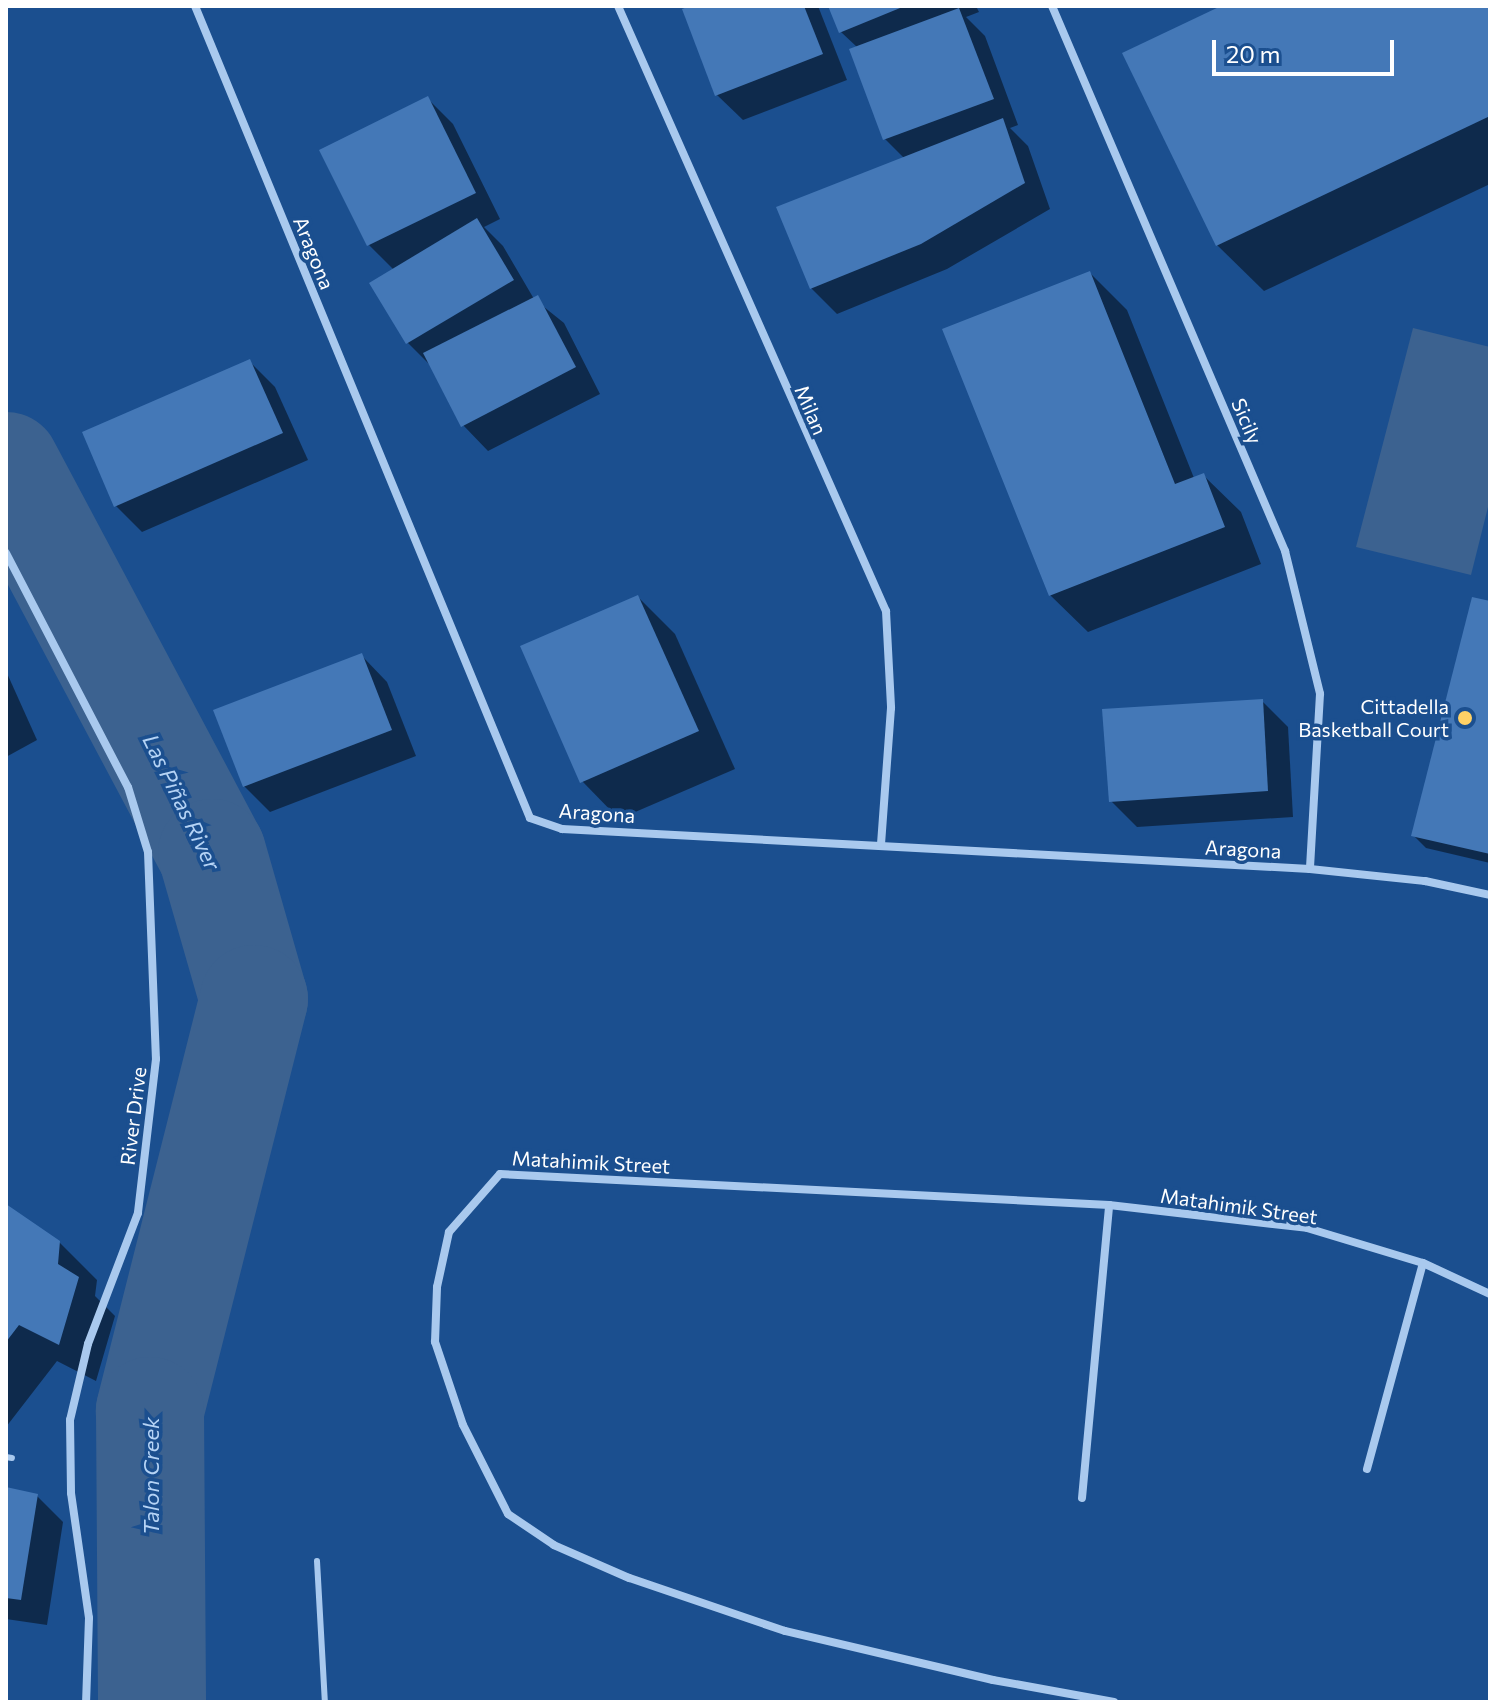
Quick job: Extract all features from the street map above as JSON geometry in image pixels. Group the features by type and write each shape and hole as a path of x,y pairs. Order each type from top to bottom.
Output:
{"street":[{"name":"Aragona","path":"195,6 530,818 562,829 1310,869 1425,881 1490,895"},
{"name":"Milan","path":"618,6 886,611 891,708 881,844"},
{"name":"Sicily","path":"1052,6 1285,551 1320,694 1310,869"},
{"name":"River Drive","path":"6,553 128,787 148,852 156,1059 138,1213 88,1344 70,1420 71,1493 89,1618 86,1702"},
{"name":"Matahimik Street","path":"1114,1702 993,1680 785,1631 629,1578 554,1545 508,1514 463,1425 435,1342 437,1287 449,1232 500,1174 1109,1205 1307,1228 1423,1263 1490,1294"},
{"path":"1082,1498 1109,1205"},
{"path":"1367,1469 1423,1263"}],"lane":[{"path":"317,1561 325,1702"}],"water":[{"path":"1413,328 1490,347 1490,499 1471,575 1356,547"}],"building":[{"path":"690,6 804,6 823,54 715,96 682,9"},
{"path":"828,6 905,6 839,33"},
{"path":"1221,6 1488,6 1490,116 1216,246 1122,53"},
{"path":"959,8 994,99 883,140 849,49"},
{"path":"428,96 476,193 367,246 319,150"},
{"path":"1003,118 1025,183 921,244 810,289 776,207"},
{"path":"477,218 514,280 406,344 369,283"},
{"path":"1090,271 1175,484 1204,473 1225,527 1049,596 942,329"},
{"path":"538,295 576,367 461,427 423,353"},
{"path":"250,359 283,433 114,507 82,432"},
{"path":"638,595 699,731 580,783 520,646"},
{"name":"Cittadella Basketball Court","path":"1472,597 1490,601 1490,854 1411,836"},
{"path":"362,653 392,730 243,787 213,710"},
{"path":"1263,699 1268,791 1109,802 1102,709"},
{"path":"6,1204 60,1241 58,1264 79,1277 59,1345 19,1325 6,1342"},
{"path":"6,1487 38,1494 21,1600 6,1598"}],"waterway":[{"name":"Las Piñas River","path":"6,466 212,853 254,999 150,1411 152,1702"}],"place":[{"name":"Cittadella Basketball Court","path":"1465,718"}],"water label":[{"name":"Talon Creek","path":"151,1476"}]}
